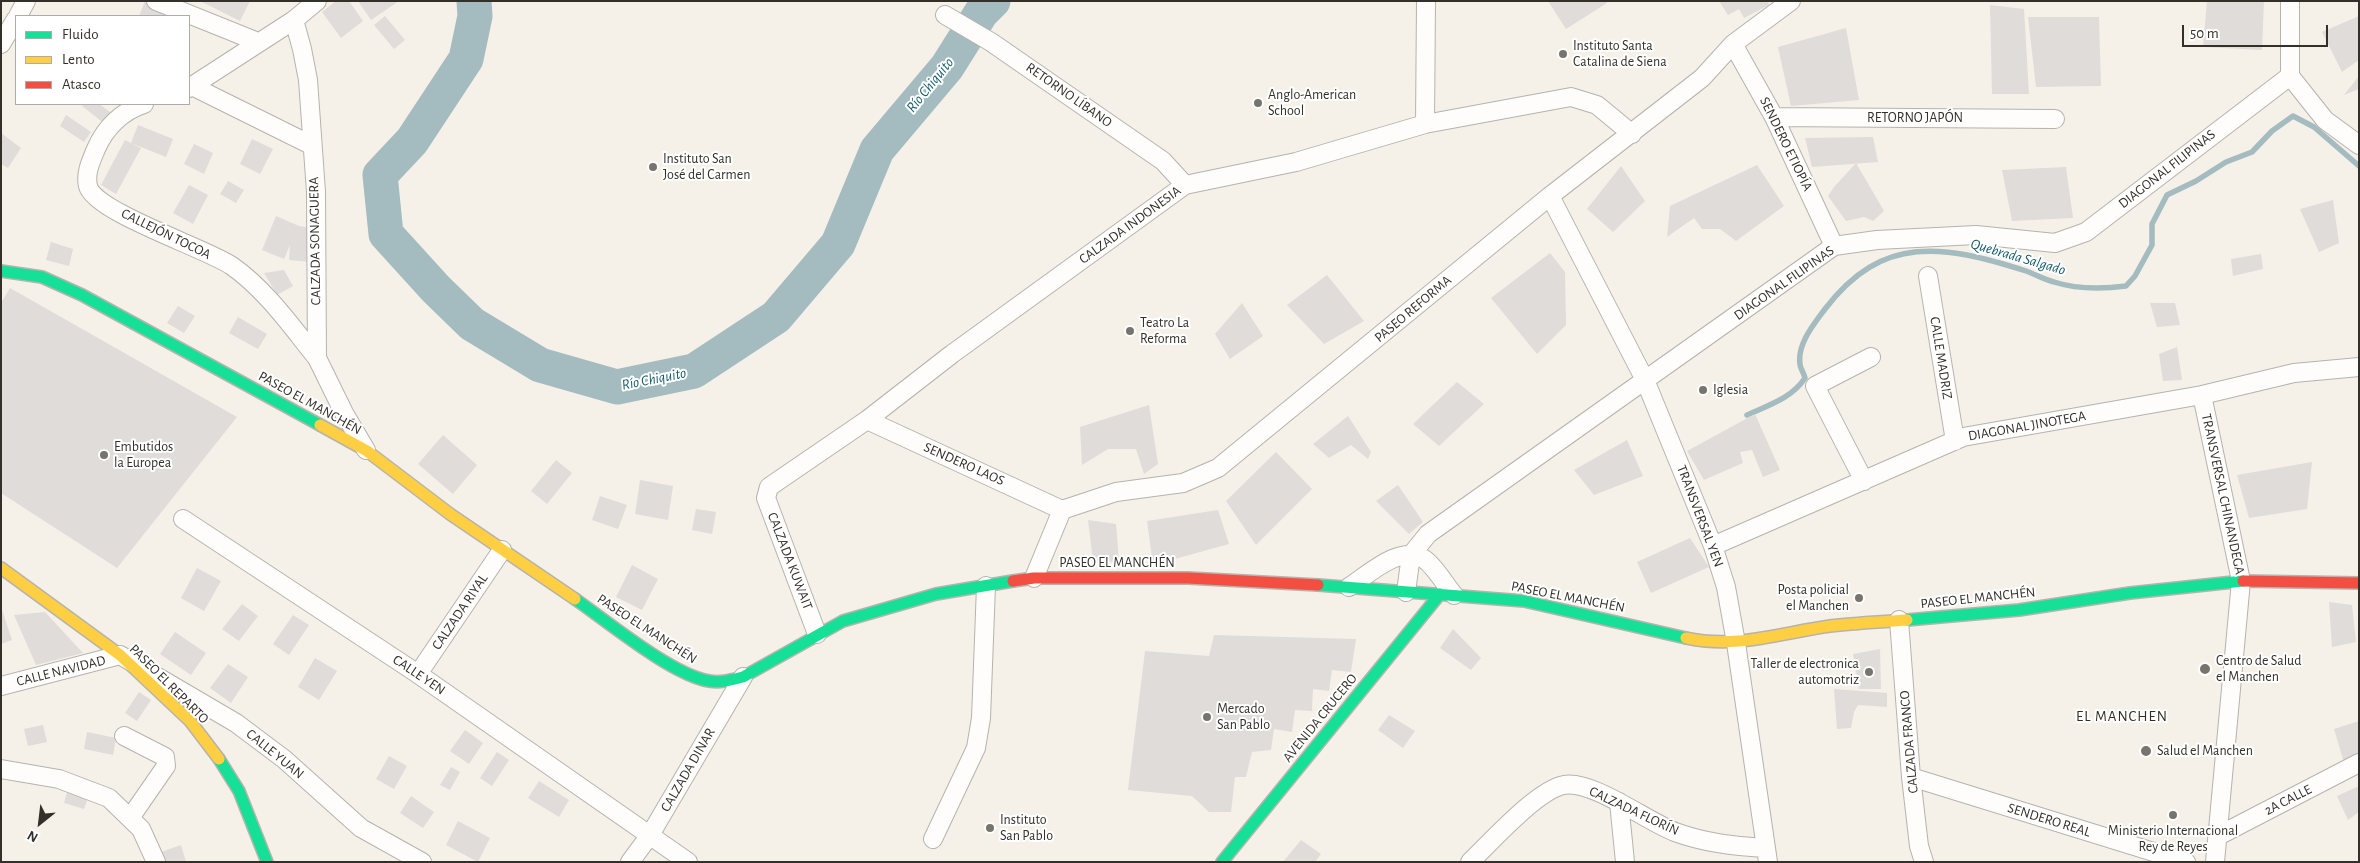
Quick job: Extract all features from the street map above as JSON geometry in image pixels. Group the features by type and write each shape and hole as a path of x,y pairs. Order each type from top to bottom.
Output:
{"street":[{"path":"18,15 26,1"},
{"path":"156,1 258,42"},
{"path":"191,88 294,20 317,1"},
{"path":"1425,124 1426,1"},
{"name":"PASEO REFORMA","path":"1062,510 1116,492 1184,482 1218,468 1550,196 1702,78 1733,44 1791,1"},
{"path":"2290,1 2290,76 2325,120 2359,145"},
{"name":"RETORNO LÍBANO","path":"944,15 991,42 1163,161 1185,185"},
{"path":"1,44 15,20"},
{"name":"CALZADA SONAGUERA","path":"294,20 308,80 311,145 316,192 317,358 344,413 367,451"},
{"name":"SENDERO ETIOPÍA","path":"1733,44 1774,117 1834,246"},
{"name":"DIAGONAL FILIPINAS","path":"1411,555 1428,534 1834,246 1877,240 1976,235 2055,243 2086,232 2290,76"},
{"path":"191,88 311,145"},
{"name":"CALZADA INDONESIA","path":"769,488 867,420 952,354 1185,185 1296,162 1425,124 1572,97 1597,105 1632,134"},
{"name":"CALLEJÓN TOCOA","path":"140,105 133,107 109,126 96,148 87,172 88,188 97,198 144,226 230,265 255,283 317,358"},
{"name":"RETORNO JAPÓN","path":"1774,117 2055,118"},
{"name":"TRANSVERSAL YEN","path":"1550,196 1645,380 1713,546 1726,587 1736,643 1767,855"},
{"name":"PASEO EL MANCHÉN","path":"1,271 42,278 82,295 367,451 502,550 685,673 709,681 724,682 743,677 818,634 876,610 936,594 1034,578 1188,578 1349,587 1524,601 1709,643 1736,643 1832,626 2019,610 2130,593 2241,581 2359,583"},
{"name":"CALLE MADRIZ","path":"1928,276 1955,441"},
{"path":"1864,481 1815,387 1871,357"},
{"name":"DIAGONAL JINOTEGA","path":"1713,546 1963,437 2202,395 2294,373 2359,367"},
{"name":"TRANSVERSAL CHINANDEGA","path":"2202,395 2241,581 2215,862"},
{"name":"SENDERO LAOS","path":"867,420 1062,510"},
{"name":"CALZADA KUWAIT","path":"769,488 766,498 818,634"},
{"path":"1034,578 1062,510"},
{"name":"CALLE YEN","path":"183,519 418,674 688,862"},
{"name":"CALZADA RIYAL","path":"418,674 502,550"},
{"path":"1406,592 1411,555"},
{"path":"1349,587 1397,556 1411,555 1425,560 1447,594"},
{"name":"PASEO EL REPARTO","path":"1,568 120,655 190,721 219,759 239,791 267,862"},
{"path":"934,839 976,748 982,710 986,586"},
{"name":"AVENIDA CRUCERO","path":"1222,862 1447,594"},
{"name":"CALZADA FRANCO","path":"1899,620 1919,846 1924,862"},
{"name":"CALLE NAVIDAD","path":"1,686 120,655"},
{"name":"CALLE YUAN","path":"120,655 236,723 284,759 360,828 422,862"},
{"name":"CALZADA DINAR","path":"630,862 650,835 743,677"},
{"path":"124,736 165,757 166,762 166,766 130,818"},
{"name":"2A CALLE","path":"2218,836 2359,764"},
{"path":"1,769 59,779 109,798 141,829 156,862"},
{"name":"SENDERO REAL","path":"1912,777 2186,862"},
{"name":"CALZADA FLORÍN","path":"1470,862 1539,797 1564,784 1590,788 1619,802 1646,819 1676,832 1720,846 1767,855"},
{"path":"1619,802 1626,862"}],"building":[{"path":"145,1 165,8 162,15 139,15"},
{"path":"200,1 250,1 240,21"},
{"path":"336,1 349,1 363,21 341,38 322,12"},
{"path":"358,1 399,1 371,20"},
{"path":"1548,1 1606,1 1607,3 1566,29"},
{"path":"1719,1 1768,1 1769,5 1744,18 1739,9 1728,15"},
{"path":"2207,1 2264,1 2262,50 2203,47"},
{"path":"1990,5 2024,9 2029,94 1992,94"},
{"path":"385,16 405,40 394,49 374,25"},
{"path":"2359,16 2359,60 2342,72 2322,32"},
{"path":"2028,17 2099,17 2101,86 2036,87"},
{"path":"1846,28 1859,100 1791,106 1778,47"},
{"path":"2359,76 2359,89 2344,95"},
{"path":"100,105 113,114 105,124 82,106"},
{"path":"66,115 91,132 84,142 60,126"},
{"path":"138,125 173,139 166,157 131,143"},
{"path":"1,133 21,148 8,168 1,164"},
{"path":"1873,137 1878,162 1812,167 1805,138"},
{"path":"252,139 273,149 260,174 240,164"},
{"path":"125,140 141,148 116,194 101,185"},
{"path":"194,144 213,153 204,174 184,164"},
{"path":"1856,163 1884,211 1873,221 1864,217 1846,221 1828,196"},
{"path":"1757,165 1784,206 1736,241 1720,229 1702,229 1694,218 1667,237 1670,206"},
{"path":"1621,166 1645,201 1613,232 1587,209"},
{"path":"2066,167 2073,218 2012,221 2002,170"},
{"path":"228,181 244,190 236,203 220,194"},
{"path":"189,185 208,195 193,224 173,213"},
{"path":"2333,200 2339,243 2319,252 2300,209"},
{"path":"276,216 299,226 313,228 310,262 289,260 290,245 284,259 262,250"},
{"path":"51,242 73,249 69,266 46,260"},
{"path":"1550,253 1565,272 1566,325 1537,354 1491,298"},
{"path":"2261,254 2263,269 2233,276 2231,259"},
{"path":"284,270 293,286 277,295 264,273"},
{"path":"1327,275 1364,321 1324,344 1287,305"},
{"name":"Embutidos la Europea","path":"10,288 237,417 117,568 1,493 1,303"},
{"path":"1242,303 1263,336 1230,359 1215,334"},
{"path":"2150,303 2175,303 2180,325 2157,327"},
{"path":"178,306 195,316 184,333 167,323"},
{"path":"238,317 267,334 258,349 229,333"},
{"path":"2177,347 2182,380 2163,381 2159,354"},
{"path":"1457,382 1484,404 1439,446 1413,424"},
{"path":"1149,405 1158,464 1144,474 1136,449 1108,449 1082,465 1080,427"},
{"path":"1755,414 1780,470 1763,477 1752,450 1740,452 1743,463 1704,480 1687,451"},
{"path":"1348,416 1371,452 1368,459 1351,445 1329,458 1313,444"},
{"path":"443,435 477,465 453,494 418,464"},
{"path":"1627,440 1643,476 1594,495 1574,470"},
{"path":"1276,452 1312,489 1256,545 1226,501"},
{"path":"556,460 572,473 547,504 531,491"},
{"path":"2312,462 2307,509 2249,518 2237,475"},
{"path":"640,480 673,486 668,520 635,514"},
{"path":"1398,485 1423,522 1409,534 1376,501"},
{"path":"600,496 627,505 618,529 592,520"},
{"path":"696,509 716,512 712,534 692,530"},
{"path":"1218,510 1229,544 1153,565 1147,521"},
{"path":"1088,520 1116,524 1119,562 1093,561"},
{"path":"1690,538 1709,567 1651,593 1637,562"},
{"path":"632,565 658,579 642,610 616,597"},
{"path":"197,568 221,581 204,611 181,598"},
{"path":"2329,602 2352,605 2356,642 2332,647"},
{"path":"242,604 258,616 239,641 222,629"},
{"path":"1,607 12,640 1,644"},
{"path":"45,612 83,653 36,665 14,615"},
{"path":"293,615 309,625 289,655 273,644"},
{"path":"1453,629 1481,658 1471,670 1440,648"},
{"path":"175,632 206,653 191,675 160,654"},
{"path":"1214,635 1356,639 1351,672 1332,670 1329,691 1313,689 1312,711 1295,710 1292,732 1274,729 1271,750 1252,752 1246,777 1235,777 1231,812 1209,812 1192,796 1128,790 1145,651 1209,656"},
{"name":"Taller de electronica automotriz","path":"1880,649 1881,689 1859,689 1853,654"},
{"path":"315,658 337,671 319,700 298,687"},
{"path":"228,664 248,677 231,703 210,688"},
{"path":"1834,689 1887,693 1887,707 1858,705 1854,712 1851,728 1837,729"},
{"path":"139,692 151,700 137,721 125,713"},
{"path":"1389,715 1415,731 1403,748 1378,730"},
{"path":"2359,721 2359,755 2344,763 2334,729"},
{"path":"43,725 47,742 28,746 24,729"},
{"path":"465,730 483,743 469,764 450,751"},
{"path":"87,732 116,738 113,755 84,749"},
{"path":"497,752 509,760 492,786 480,778"},
{"path":"389,756 407,766 394,789 376,779"},
{"path":"451,767 460,772 450,790 440,785"},
{"path":"539,781 569,800 559,817 528,798"},
{"path":"2359,786 2359,812 2348,820 2337,796"},
{"path":"67,792 88,798 84,809 64,803"},
{"path":"411,796 434,812 423,828 400,813"},
{"path":"458,821 490,838 478,862 446,845"},
{"path":"1301,840 1321,854 1315,862 1283,862"},
{"path":"181,845 186,862 165,862 161,852"}],"waterway":[{"name":"Río Chiquito","path":"474,1 475,16 466,59 412,141 380,175 386,234 436,289 472,324 540,365 617,387 694,371 776,317 838,244 877,150 947,67 981,13 993,1"},
{"name":"Quebrada Salgado","path":"1747,415 1787,396 1800,385 1805,378 1800,366 1801,349 1816,321 1847,284 1869,267 1892,257 1916,252 1968,255 2071,286 2099,288 2126,286 2135,276 2152,245 2152,224 2167,195 2196,181 2226,162 2252,152 2272,131 2293,116 2314,127 2359,166"}],"traffic: fast":[{"path":"1,271 42,277 82,295 320,425"},
{"path":"575,599 640,646 677,669 694,677 718,682 743,677 843,621 936,594 1013,581"},
{"path":"1907,620 2019,610 2130,593 2243,581"},
{"path":"1318,585 1524,601 1686,638"},
{"path":"1222,862 1440,594"},
{"path":"219,759 239,791 267,862"}],"traffic: slow":[{"path":"320,425 367,451 450,514 575,599"},
{"path":"1,568 120,655 190,721 219,759"},
{"path":"1686,638 1704,641 1740,641 1830,626 1907,620"}],"traffic: jam":[{"path":"1013,581 1034,578 1188,578 1318,585"},
{"path":"2243,581 2359,583"}],"place":[{"name":"Instituto Santa Catalina de Siena","path":"1563,54"},
{"name":"Anglo-American School","path":"1258,103"},
{"name":"Instituto San José del Carmen","path":"653,167"},
{"name":"Teatro La Reforma","path":"1130,331"},
{"name":"Iglesia","path":"1703,390"},
{"name":"Embutidos la Europea","path":"104,455"},
{"name":"Posta policial el Manchen","path":"1859,598"},
{"name":"Centro de Salud el Manchen","path":"2205,669"},
{"name":"Taller de electronica automotriz","path":"1869,672"},
{"name":"Mercado San Pablo","path":"1207,717"},
{"name":"Salud el Manchen","path":"2146,751"},
{"name":"Ministerio Internacional Rey de Reyes","path":"2173,815"},
{"name":"Instituto San Pablo","path":"990,828"}],"district":[{"name":"EL MANCHEN","path":"2122,716"}]}
